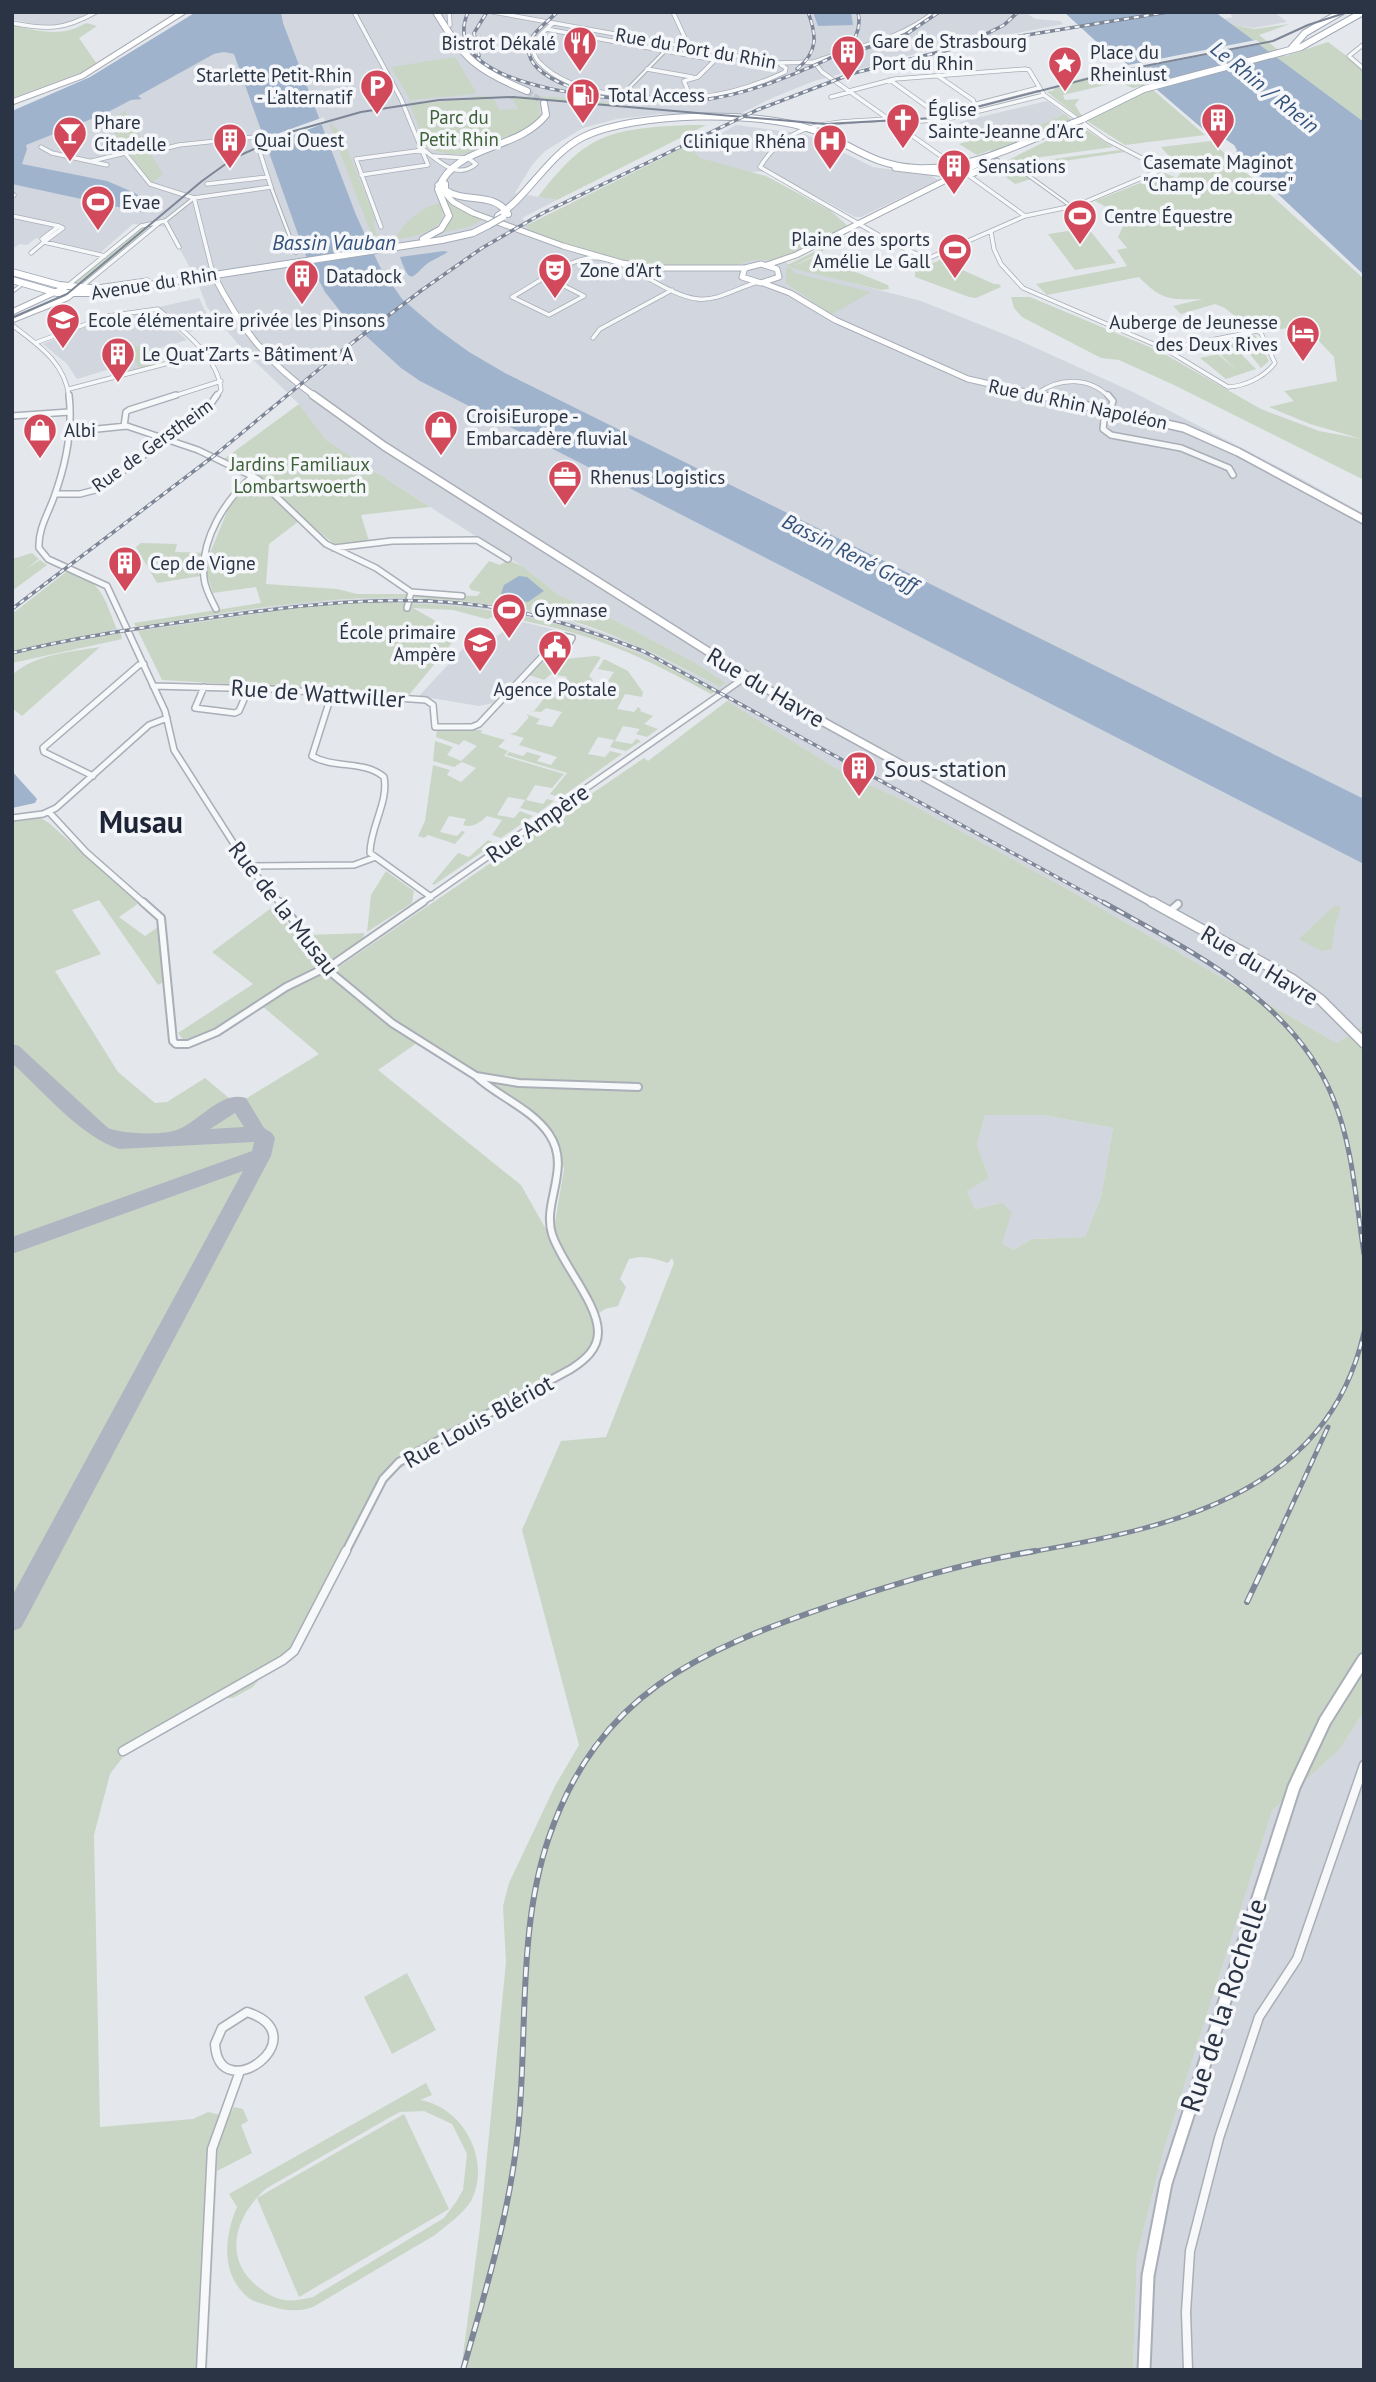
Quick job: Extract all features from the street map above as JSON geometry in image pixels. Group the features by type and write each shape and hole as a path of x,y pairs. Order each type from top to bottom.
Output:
{"main road":[{"path":"12,102 82,76 183,12"},
{"path":"436,12 468,61 484,73 527,91"},
{"path":"442,12 459,48"},
{"path":"1290,50 1305,33 1341,12"},
{"path":"446,196 473,214 504,217 563,246 638,267 716,269 767,265 789,258 861,225 965,174 988,159 1083,119 1149,87 1290,50 1363,12"},
{"path":"1314,28 1314,33 1322,35"},
{"path":"419,240 446,223 449,213 441,185 454,170 540,124 547,112 544,103"},
{"path":"395,245 461,233 504,217 520,205 563,156 588,138 610,129 648,123 714,120 807,129 882,162 917,168 955,166 988,159"},
{"path":"807,129 862,159 895,168 965,174"},
{"path":"716,269 755,283 763,283 779,275 784,265 793,260 965,174 1039,142 1053,132"},
{"path":"446,196 494,200 504,217"},
{"path":"395,245 465,235 487,224"},
{"name":"Avenue du Rhin","path":"12,280 22,285 74,293 98,293 297,258 395,245"},
{"path":"767,265 779,275"},
{"path":"743,277 745,268"},
{"name":"Avenue du Rhin","path":"12,272 74,293 213,273"},
{"name":"Rue du Havre","path":"213,273 228,306 271,361 306,390 399,455 747,676 1303,986 1343,1020 1364,1043"},
{"name":"Rue du Rhin Napoléon","path":"779,275 790,293"},
{"name":"Rue du Rhin Napoléon","path":"763,283 790,293 835,320 981,383 1038,393 1184,428 1260,463 1364,520"},
{"path":"12,312 61,290"},
{"path":"12,320 74,293"},
{"name":"Rue de la Rochelle","path":"1144,2370 1146,2278 1158,2212 1249,1924 1308,1749 1326,1715 1364,1660"}],"street":[{"path":"12,23 54,30 74,26 96,12"},
{"path":"354,12 401,99 424,150 429,172"},
{"path":"449,12 450,25"},
{"name":"Rue du Port du Rhin","path":"493,12 777,63 814,64"},
{"path":"623,93 684,36 673,12"},
{"path":"814,64 887,40 916,26 934,12"},
{"path":"553,23 544,29 533,50 541,67 570,83 623,93 655,98 715,96 755,85 785,72 786,68 777,63"},
{"path":"544,29 715,60 698,78 684,81 691,98"},
{"path":"1364,44 1349,54 1350,58 1364,69"},
{"path":"814,64 1024,216"},
{"path":"944,65 949,75"},
{"path":"647,69 698,78"},
{"path":"831,97 890,80 1029,70 1044,95 1107,140 1163,169 1072,207 1024,216 927,259 761,169 761,165 779,141 822,122 887,119"},
{"path":"938,76 974,100 975,105"},
{"path":"890,80 943,120"},
{"path":"938,114 1038,88"},
{"path":"807,129 943,120 1044,95"},
{"path":"155,151 179,145 255,137 297,258"},
{"path":"41,147 52,153 107,165"},
{"path":"380,227 356,159 424,150 454,170"},
{"path":"92,162 125,153 150,184 194,198 271,187"},
{"path":"433,156 471,159"},
{"path":"361,175 427,166"},
{"path":"1018,168 1072,207"},
{"path":"208,184 268,177"},
{"path":"74,293 194,198"},
{"path":"194,198 213,273"},
{"path":"12,216 59,226 42,239 44,242"},
{"path":"164,221 179,247"},
{"path":"61,290 141,226 164,221"},
{"path":"991,232 998,259 1009,275 1023,288 1165,349 1228,387 1237,387 1274,367 1275,359 1260,332 1255,331 1165,349"},
{"path":"44,242 104,256"},
{"path":"31,253 44,242"},
{"path":"549,278 584,296 549,315 512,298 549,278 582,261 591,258 615,265 690,298 703,299 755,283"},
{"path":"734,290 743,277"},
{"path":"12,292 22,285"},
{"path":"593,338 600,329 672,290"},
{"name":"Rue de Gerstheim","path":"35,343 108,316 158,309 186,333 221,381 221,390 210,405 99,489 80,494 55,494"},
{"path":"12,325 53,359 69,389 203,354"},
{"path":"124,426 126,412 221,381"},
{"path":"1038,393 1054,383 1077,382 1109,395 1113,401 1103,429 1111,435 1181,448 1229,468 1233,475"},
{"name":"Rue de la Musau","path":"69,389 62,470 38,542 42,554 107,586 167,718 174,750 248,866 279,901 327,968 392,1023 476,1076 519,1083 638,1087"},
{"path":"12,416 69,412"},
{"path":"67,432 124,426 198,450 253,476 334,548 376,568 411,592 462,596"},
{"path":"216,609 204,579 210,538 228,503 253,476"},
{"path":"334,548 391,541 469,539 477,540 508,559"},
{"path":"407,608 411,592"},
{"name":"Rue de Wattwiller","path":"153,686 248,688 426,700 433,705 435,727 475,727 552,646"},
{"path":"93,776 44,751 43,748 139,665 144,664"},
{"name":"Rue Ampère","path":"49,813 94,859 152,908 161,919 173,1041 180,1045 189,1045 294,983 327,968 747,676"},
{"path":"204,687 195,708 235,713 239,711 248,688"},
{"path":"332,693 313,756 323,764 371,768 384,774 387,779 385,793 369,849 373,858 431,897"},
{"path":"12,818 49,813 149,725 167,718"},
{"path":"248,866 357,865 373,858"},
{"path":"1169,912 1178,904"},
{"name":"Rue Louis Blériot","path":"123,1751 283,1660 294,1651 383,1479 399,1462 571,1370 586,1360 596,1344 599,1333 597,1321 552,1234 550,1220 558,1175 558,1158 553,1140 541,1124 521,1107 476,1076"},
{"path":"1188,2370 1186,2312 1189,2251 1219,2138 1259,2017 1297,1959 1364,1765"},
{"path":"256,2013 271,2027 273,2041 268,2056 255,2067 240,2071 228,2068 217,2057 215,2043 219,2031 227,2021 237,2015 256,2013"},
{"path":"201,2370 212,2149 240,2071"}],"shaded area":[{"path":"12,12 89,12 66,25 41,26 12,19"},
{"path":"281,12 1025,12 1035,19 1060,21 1063,24 926,51 814,81 731,118 660,114 617,119 583,128 545,151 532,165 515,193 557,200 522,218 529,226 775,257 798,269 921,301 1016,339 1133,392 1364,514 1363,1026 1337,1043 1060,885 905,801 844,773 727,701 730,698 608,639 496,610 405,602 310,606 138,631 136,627 303,602 376,598 449,600 536,612 564,619 632,643 720,687 726,683 694,662 559,595 522,566 326,440 299,404 242,349 207,307 196,278 167,227 133,224 101,252 36,238 27,245 20,244 12,249 12,143 31,141 94,118 214,54 224,52"},
{"path":"1274,12 1287,22 1253,28 1229,24 1223,19 1233,17 1230,14"},
{"path":"1047,101 1065,114 1019,134 979,138 959,122"},
{"name":"Clinique Rhéna","path":"736,125 805,134 873,167 930,175 938,180 861,217 855,217 769,171 752,172 694,160 691,151"},
{"path":"199,298 212,325 189,332 159,307"},
{"path":"157,313 187,340 153,350 163,363 118,375 113,368 77,379 67,364 43,344 108,318"},
{"name":"École primaire Ampère","path":"518,621 560,631 493,703 479,706 419,696 470,641 476,651"},
{"path":"116,627 121,633 12,655 12,652 41,644"},
{"path":"985,1115 1043,1115 1113,1128 1101,1197 1085,1237 1032,1239 1013,1250 1002,1243 1002,1203 975,1209 967,1191 989,1178 977,1145"},
{"path":"1364,1711 1364,2370 1133,2370 1137,2256 1164,2149 1272,1811 1340,1749"}],"green space":[{"path":"86,23 97,26 79,38 97,64 83,72 12,98 12,25 59,32"},
{"path":"1230,24 1254,29 1290,24 1259,35 1286,56 1328,42 1364,69 1364,122"},
{"name":"Parc du Petit Rhin","path":"455,57 476,92 474,94 410,100 391,67"},
{"path":"1105,72 1116,73 1145,85 1133,88 1118,82 1063,95 1065,100 1079,99 1075,105 1082,116 1079,117 1047,92 1055,90 1052,87"},
{"path":"1152,89 1205,135 1125,145 1087,121"},
{"name":"Parc du Petit Rhin","path":"471,96 489,96 485,98 494,99 499,110 518,109 511,97 493,96 553,97 612,103 610,106 539,98 540,121 532,128 493,146 456,154 427,148 409,102 429,101 415,104 481,98"},
{"path":"125,111 163,174 152,183 105,122"},
{"path":"1065,114 1072,120 990,155 991,150 977,155 959,144 979,138 1019,134"},
{"path":"329,124 341,133 376,221 373,222 377,235 372,236"},
{"path":"706,125 557,200 538,197 571,159 602,138 638,129"},
{"path":"1079,125 1113,147 1012,161 996,166"},
{"path":"705,137 711,139 693,151 700,158 766,176 831,211 849,227 777,260 754,260 732,266 639,265 571,247 525,230 529,228 525,226"},
{"path":"1211,141 1364,279 1364,480 1174,385 1119,360 1101,358 1022,317 1014,308 1011,297 1030,297 1159,351 1261,409 1319,431 1362,439 1310,424 1269,407 1294,401 1284,391 1337,381 1334,357 1317,339 1301,342 1287,328 1272,331 1248,327 1225,308 1215,304 1181,314 1173,306 1203,299 1161,295 1139,277 1047,295 1036,284 1127,266 1117,250 1127,248 1118,237 1127,218 1095,201 1165,173 1177,178 1182,171 1161,147"},
{"path":"1120,150 1125,152 1016,168 1031,179 1015,184 998,171 1012,169 1008,165"},
{"path":"446,199 484,219 469,227 436,234 451,213"},
{"path":"440,203 443,212 436,226 411,237 394,240 413,217 425,208"},
{"path":"154,223 86,282 74,283 143,226"},
{"name":"Centre Équestre","path":"1088,228 1116,263 1075,270 1048,234"},
{"path":"859,232 794,266 816,256 888,285 889,289 881,290 787,265"},
{"name":"Plaine des sports Amélie Le Gall","path":"940,260 1001,287 976,298 915,277 915,271"},
{"path":"790,267 795,273 871,292 831,315 786,283 786,268"},
{"path":"1255,335 1269,361 1261,368 1238,339"},
{"path":"1231,340 1256,369 1226,379 1200,358 1218,354 1237,371 1220,354 1221,349 1216,342"},
{"path":"146,344 161,363 141,369 126,349"},
{"name":"Jardins Familiaux Lombartswoerth","path":"299,404 326,440 430,507 361,515 369,541 334,544 303,518 269,544 266,584 337,589 357,594 408,594 407,598 305,603 136,627 134,623 261,603 256,587 213,593 207,575 157,583 136,547 141,543 177,544 175,552 210,553 229,507 257,476 224,459"},
{"path":"32,553 39,559 26,569 40,560 47,565 12,591 12,559"},
{"path":"508,560 522,566 559,595 694,662 726,683 720,687 631,643 561,618 491,605 414,598 418,594 477,596 481,592 471,590 469,586 489,561 500,565"},
{"path":"66,572 94,584 104,598 116,627 110,631 12,652 12,614"},
{"path":"359,602 457,606 544,621 627,648 715,692 711,694 645,660 578,634 513,618 487,619 453,610 413,608 434,620 440,629 447,628 456,638 409,695 162,680 138,631 310,606"},
{"path":"121,633 122,639 12,663 12,655"},
{"path":"100,647 22,716 12,708 12,675 21,668 53,655"},
{"path":"601,657 589,676 593,680 590,683 606,687 610,682 608,681 614,672 598,669 604,659 628,671 643,692 642,697 625,694 617,709 634,712 638,707 640,711 653,716 644,724 658,729 647,737 636,734 640,729 623,726 615,741 632,744 636,739 641,741 626,751 610,747 614,740 598,737 588,754 605,757 610,751 622,754 560,798 550,794 567,773 506,755 509,752 523,756 527,752 541,756 537,761 551,765 557,757 519,745 524,738 510,734 516,732 529,717 526,714 540,719 536,724 552,727 562,712 546,708 541,712 529,711 534,711 547,695 531,690 537,682 545,684 542,690 558,693 567,677 551,674 544,680 529,675 544,661"},
{"path":"727,701 844,773 905,801 1060,885 1337,1043 1363,1026 1364,928 1364,1711 1340,1749 1272,1811 1164,2149 1137,2256 1133,2370 461,2370 480,2227 506,1962 503,1906 509,1883 555,1786 579,1745 522,1530 561,1441 606,1437 674,1263 672,1258 668,1263 644,1257 629,1259 620,1279 626,1287 618,1306 605,1309 592,1318 595,1339 585,1356 559,1380 399,1469 385,1484 297,1653 261,1677 253,1687 233,1698 221,1698 123,1757 110,1774 94,1835 100,2127 193,2119 208,2112 228,2117 234,2107 243,2109 248,2121 241,2125 252,2153 217,2171 207,2370 12,2370 12,821 41,818 49,823 139,903 119,917 145,936 158,927 163,962 171,978 158,985 99,900 72,910 101,954 55,971 118,1072 155,1103 167,1102 205,1078 235,1103 239,1103 319,1054 261,1005 189,1047 178,1033 253,984 212,952 274,906 327,975 644,758 648,761","holes":["417,1043 527,1107 555,1137 564,1169 552,1240 521,1185 378,1070","985,1115 1043,1115 1113,1128 1101,1197 1085,1237 1032,1239 1013,1250 1002,1243 1012,1212 1002,1203 975,1209 967,1191 989,1178 977,1145"]},
{"path":"437,730 482,730 481,733 505,740 498,747 508,751 504,756 564,774 552,788 535,785 526,800 543,804 547,799 554,801 538,813 520,808 525,800 508,797 497,815 514,818 520,811 533,816 501,838 492,835 502,820 487,816 470,826 463,825 466,819 449,816 440,832 457,836 462,831 465,832 455,844 428,835 424,838 418,836 425,821 433,765 450,770 447,775 461,782 476,768 462,762 454,767 433,761 435,741 453,747 447,755 461,761 477,746 464,740 459,745 436,737"},
{"path":"488,840 495,843 432,884 458,853 469,857"},
{"path":"386,871 414,891 412,903 367,932 371,895"},
{"path":"1335,905 1341,907 1332,949 1321,951 1299,939"},
{"path":"364,933 363,942 333,959 323,957 308,935"},
{"path":"407,1973 436,2030 392,2054 364,1997"},
{"path":"426,2083 432,2095 420,2100 449,2113 461,2124 470,2138 478,2169 477,2185 468,2206 435,2235 313,2307 297,2310 281,2309 252,2300 240,2290 233,2279 227,2256 227,2243 237,2207 229,2194","holes":["424,2111 452,2124 467,2154 463,2190 444,2218 313,2297 296,2300 277,2298 257,2286 246,2274 239,2262 237,2236 248,2210 267,2188 400,2112"]},
{"path":"404,2114 449,2209 299,2297 257,2198"}],"water":[{"path":"196,12 281,12 356,215 380,267 402,299 469,352 505,373 1364,799 1364,861 1362,863 420,381 401,368 344,316 325,292 305,254 234,54 214,54 138,96 142,99 131,100 104,114 26,145 22,164 107,181 135,193 153,206 146,213 12,184 12,111 90,77"},
{"path":"813,12 851,12 853,25 818,26"},
{"name":"Le Rhin / Rhein","path":"1064,12 1215,12 1364,122 1364,275 1278,194 1277,187 1234,158 1237,150 1234,145 1204,130 1113,52 1100,49 1101,46"},
{"path":"448,252 428,263 412,277 407,273 400,257"},
{"path":"519,576 527,577 544,591 528,602 505,598 501,593 504,585"},
{"path":"12,771 37,799 35,803 12,808"}],"pier":[{"path":"1256,40 1262,44 1129,70 1123,66"},
{"path":"324,117 325,123 263,147 260,140"}],"taxiway":[{"path":"12,1051 101,1133 119,1141 248,1135 253,1132"},
{"path":"181,1138 235,1103"},
{"path":"239,1103 254,1127 253,1132"},
{"path":"253,1132 265,1138 261,1156"},
{"path":"12,1246 261,1156"},
{"path":"12,1620 261,1156"}],"tunnel":[{"path":"527,91 544,103"}],"tram line":[{"path":"12,318 67,294 202,181 234,158 294,131 361,112 439,100 513,97 825,124 934,118 1114,72 1273,41 1308,25 1348,12"}],"railway":[{"path":"468,12 466,40 482,62 513,78 553,89 597,96 676,101 701,100 742,92 782,79 828,59 852,42 857,34 858,12"},
{"path":"479,56 474,33 487,12"},
{"path":"557,12 533,36 529,54 538,69 570,87"},
{"path":"797,69 809,56 814,43 808,12"},
{"path":"842,56 905,35 939,12"},
{"path":"982,36 1004,25 1018,12"},
{"path":"12,609 215,455 335,356 422,290 482,248 543,213 757,110 854,73 972,44 1168,12"},
{"path":"12,653 126,630 321,604 406,600 448,602 532,615 643,651 1106,904"},
{"path":"1103,902 1170,939 1236,981 1266,1005 1292,1032 1315,1063 1333,1098 1345,1135 1364,1254"},
{"path":"1025,1553 1133,1531 1185,1516 1234,1495 1278,1468 1316,1433 1345,1388 1364,1332"},
{"path":"1270,1553 1328,1427"},
{"path":"463,2370 496,2252 514,2162 521,2094 528,1945 539,1872 549,1837 570,1788 595,1746 625,1712 659,1684 738,1640 783,1622 907,1581 957,1567 1035,1551"},
{"path":"1247,1602 1271,1551"}],"place":[{"name":"Bistrot Dékalé","path":"580,73"},
{"name":"Gare de Strasbourg Port du Rhin","path":"848,82"},
{"name":"Place du Rheinlust","path":"1065,93"},
{"name":"Starlette Petit-Rhin - L'alternatif","path":"377,116"},
{"name":"Total Access","path":"583,125"},
{"name":"Église Sainte-Jeanne d'Arc","path":"903,150"},
{"name":"Casemate Maginot \"Champ de course\"","path":"1218,150"},
{"name":"Phare Citadelle","path":"70,163"},
{"name":"Quai Ouest","path":"230,170"},
{"name":"Clinique Rhéna","path":"830,171"},
{"name":"Sensations","path":"954,196"},
{"name":"Evae","path":"98,232"},
{"name":"Centre Équestre","path":"1080,246"},
{"name":"Plaine des sports Amélie Le Gall","path":"955,280"},
{"name":"Zone d'Art","path":"555,300"},
{"name":"Datadock","path":"302,306"},
{"name":"Ecole élémentaire privée les Pinsons","path":"63,350"},
{"name":"Auberge de Jeunesse des Deux Rives","path":"1303,363"},
{"name":"Le Quat'Zarts - Bâtiment A","path":"118,384"},
{"name":"CroisiEurope - Embarcadère fluvial","path":"441,457"},
{"name":"Albi","path":"40,460"},
{"name":"Rhenus Logistics","path":"565,507"},
{"name":"Cep de Vigne","path":"125,593"},
{"name":"Gymnase","path":"509,640"},
{"name":"École primaire Ampère","path":"480,673"},
{"name":"Agence Postale","path":"555,677"},
{"name":"Sous-station","path":"859,798"}],"district":[{"name":"Musau","path":"141,821"}],"water label":[{"name":"Bassin Vauban","path":"334,242"},
{"name":"Bassin René Graff","path":"850,553"}]}
